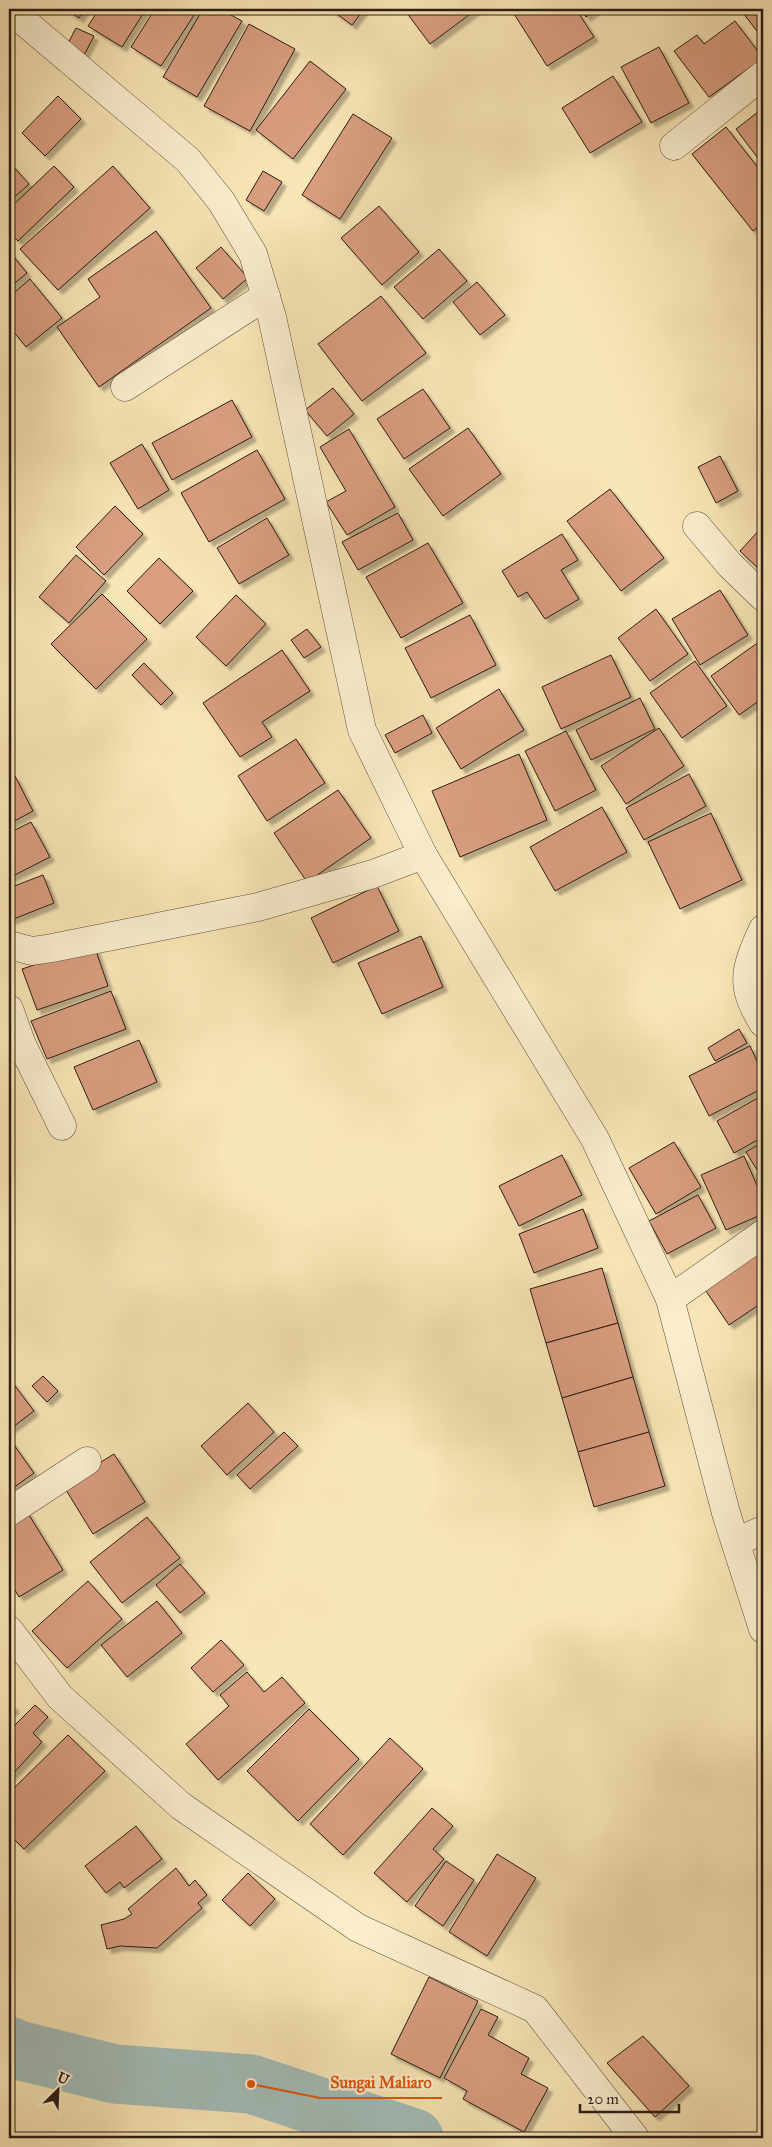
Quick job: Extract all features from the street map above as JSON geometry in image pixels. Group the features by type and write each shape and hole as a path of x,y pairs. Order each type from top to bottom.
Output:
{"street":[{"path":"9,9 188,160 221,201 253,254 266,296 362,730 423,855 595,1139 670,1299 736,1542 763,1629"},
{"path":"674,146 763,75"},
{"path":"125,387 266,296"},
{"path":"698,526 730,565 763,597"},
{"path":"9,946 32,950 52,948 258,907 373,874 423,855"},
{"path":"763,929 748,966 747,986 751,1003 763,1023"},
{"path":"9,1009 22,1044 62,1126"},
{"path":"670,1299 763,1234"},
{"path":"9,1512 88,1461"},
{"path":"736,1542 763,1530"},
{"path":"9,1630 60,1698 181,1806 358,1928 535,2010 635,2138"}],"building":[{"path":"65,9 85,9 79,18"},
{"path":"99,9 146,9 122,47 88,26"},
{"path":"155,9 198,9 161,66 131,47"},
{"path":"203,9 220,9 242,21 197,97 163,77"},
{"path":"330,9 364,9 352,25"},
{"path":"404,9 477,9 430,44"},
{"path":"511,9 576,9 594,37 547,66"},
{"path":"580,9 597,9 586,17"},
{"path":"740,9 763,9 763,39"},
{"path":"735,21 763,58 709,97 674,51 697,35 704,44"},
{"path":"249,24 295,49 250,131 204,106"},
{"path":"76,28 94,36 82,59 64,51"},
{"path":"659,47 689,103 651,123 621,67"},
{"path":"310,61 346,89 293,159 256,130"},
{"path":"613,76 642,122 590,153 562,108"},
{"path":"58,96 81,119 45,156 22,133"},
{"path":"763,108 763,165 736,129"},
{"path":"353,114 392,138 340,219 302,195"},
{"path":"726,127 763,174 763,223 753,231 692,154"},
{"path":"11,164 29,184 9,202 9,166"},
{"path":"54,166 74,187 18,241 9,232 9,209"},
{"path":"113,166 150,208 58,290 20,249"},
{"path":"263,171 282,182 264,211 246,200"},
{"path":"379,206 419,252 382,285 341,238"},
{"path":"156,231 211,308 99,387 57,327 100,297 88,279"},
{"path":"221,247 248,278 223,299 196,268"},
{"path":"439,249 467,281 423,319 394,287"},
{"path":"9,251 27,273 9,288"},
{"path":"30,279 62,318 26,347 9,326 9,297"},
{"path":"477,282 505,315 480,335 453,302"},
{"path":"381,296 426,353 362,401 318,344"},
{"path":"333,388 354,414 327,436 305,410"},
{"path":"423,389 450,428 404,459 377,419"},
{"path":"232,400 252,437 172,480 152,443"},
{"path":"468,428 501,474 443,516 409,469"},
{"path":"349,429 395,507 347,535 326,502 346,491 320,447"},
{"path":"142,444 169,490 138,509 110,463"},
{"path":"257,450 285,499 209,542 181,493"},
{"path":"720,456 738,491 716,503 698,467"},
{"path":"610,489 664,558 621,591 567,521"},
{"path":"115,506 143,534 104,575 76,547"},
{"path":"398,513 413,540 358,570 342,542"},
{"path":"267,518 289,555 239,584 217,548"},
{"path":"763,526 763,573 740,551"},
{"path":"562,534 578,560 561,570 579,599 545,619 527,592 518,597 502,571"},
{"path":"428,543 463,603 401,638 366,577"},
{"path":"76,555 106,581 69,623 39,597"},
{"path":"159,558 193,591 160,624 127,591"},
{"path":"720,590 748,635 700,665 672,619"},
{"path":"102,594 147,639 96,689 51,644"},
{"path":"236,595 266,624 226,666 196,637"},
{"path":"656,609 688,654 650,681 618,638"},
{"path":"470,615 496,665 431,698 405,648"},
{"path":"307,629 321,647 304,658 291,640"},
{"path":"763,639 763,698 739,715 711,676"},
{"path":"282,650 310,691 262,722 272,737 240,757 203,703"},
{"path":"611,655 631,697 561,729 542,687"},
{"path":"695,661 727,706 682,738 650,693"},
{"path":"144,663 173,693 161,705 132,675"},
{"path":"499,689 524,730 461,769 436,728"},
{"path":"640,698 655,729 591,760 576,730"},
{"path":"423,715 432,733 395,753 385,735"},
{"path":"659,728 684,766 626,804 601,766"},
{"path":"566,731 596,790 555,811 525,751"},
{"path":"296,739 325,783 267,821 238,776"},
{"path":"519,754 547,820 460,857 432,791"},
{"path":"689,774 706,806 644,840 626,808"},
{"path":"15,776 33,811 9,824 9,779"},
{"path":"338,790 371,838 307,882 274,833"},
{"path":"602,807 627,852 555,891 530,847"},
{"path":"711,813 742,880 680,909 648,842"},
{"path":"31,822 50,857 9,878 9,833"},
{"path":"43,875 54,903 11,920 9,914 9,888"},
{"path":"377,886 399,931 333,963 311,918"},
{"path":"421,936 443,987 382,1014 358,963"},
{"path":"94,945 108,986 37,1010 22,969"},
{"path":"111,991 126,1029 47,1059 31,1021"},
{"path":"739,1029 747,1043 715,1061 708,1048"},
{"path":"139,1040 157,1082 93,1110 74,1067"},
{"path":"750,1046 763,1074 763,1088 709,1116 689,1076"},
{"path":"763,1095 763,1137 734,1153 717,1121"},
{"path":"674,1142 701,1187 656,1214 629,1168"},
{"path":"763,1142 763,1180 746,1152"},
{"path":"562,1155 582,1195 519,1226 499,1186"},
{"path":"744,1156 763,1199 763,1214 726,1230 701,1175"},
{"path":"698,1195 716,1228 667,1254 649,1221"},
{"path":"583,1209 598,1248 534,1273 519,1234"},
{"path":"763,1248 763,1302 729,1325 704,1288"},
{"path":"602,1268 618,1323 546,1343 530,1289"},
{"path":"618,1323 633,1377 562,1398 546,1343"},
{"path":"43,1376 58,1391 47,1402 32,1386"},
{"path":"633,1377 649,1432 578,1452 562,1398"},
{"path":"9,1378 34,1411 9,1430"},
{"path":"248,1403 274,1432 227,1475 201,1446"},
{"path":"284,1432 298,1446 250,1489 237,1475"},
{"path":"649,1432 665,1486 594,1507 578,1452"},
{"path":"9,1438 34,1473 9,1491"},
{"path":"114,1454 145,1502 93,1534 63,1485"},
{"path":"26,1510 63,1570 19,1597 9,1580 9,1521"},
{"path":"147,1517 180,1558 122,1603 90,1562"},
{"path":"180,1564 205,1593 180,1613 156,1585"},
{"path":"88,1581 122,1619 67,1668 32,1631"},
{"path":"157,1601 182,1633 127,1677 101,1645"},
{"path":"221,1640 244,1665 213,1692 191,1668"},
{"path":"247,1672 264,1692 282,1677 305,1703 218,1780 186,1744 229,1706 220,1695"},
{"path":"9,1702 15,1708 9,1714"},
{"path":"35,1705 48,1717 33,1733 42,1742 9,1778 9,1731"},
{"path":"309,1709 359,1759 298,1821 247,1771"},
{"path":"68,1735 105,1771 24,1849 9,1834 9,1786 13,1789"},
{"path":"390,1738 423,1769 343,1855 310,1824"},
{"path":"432,1808 453,1826 433,1849 444,1859 407,1902 374,1873"},
{"path":"136,1826 162,1859 124,1888 120,1882 106,1893 85,1866"},
{"path":"497,1854 536,1878 487,1956 449,1932"},
{"path":"446,1861 474,1880 443,1926 415,1906"},
{"path":"176,1868 189,1886 195,1880 207,1895 198,1903 202,1908 157,1948 120,1946 107,1949 101,1925 124,1919 132,1914 128,1909"},
{"path":"248,1873 275,1899 250,1926 222,1900"},
{"path":"429,1977 478,2001 440,2078 391,2054"},
{"path":"481,2009 498,2017 488,2035 529,2058 521,2074 548,2088 524,2132 463,2099 467,2091 444,2078"},
{"path":"643,2036 689,2086 655,2117 607,2063"}],"waterway":[{"path":"9,2046 18,2050 115,2074 251,2084 414,2138"}],"place":[{"name":"Sungai Maliaro","path":"251,2084"}]}
